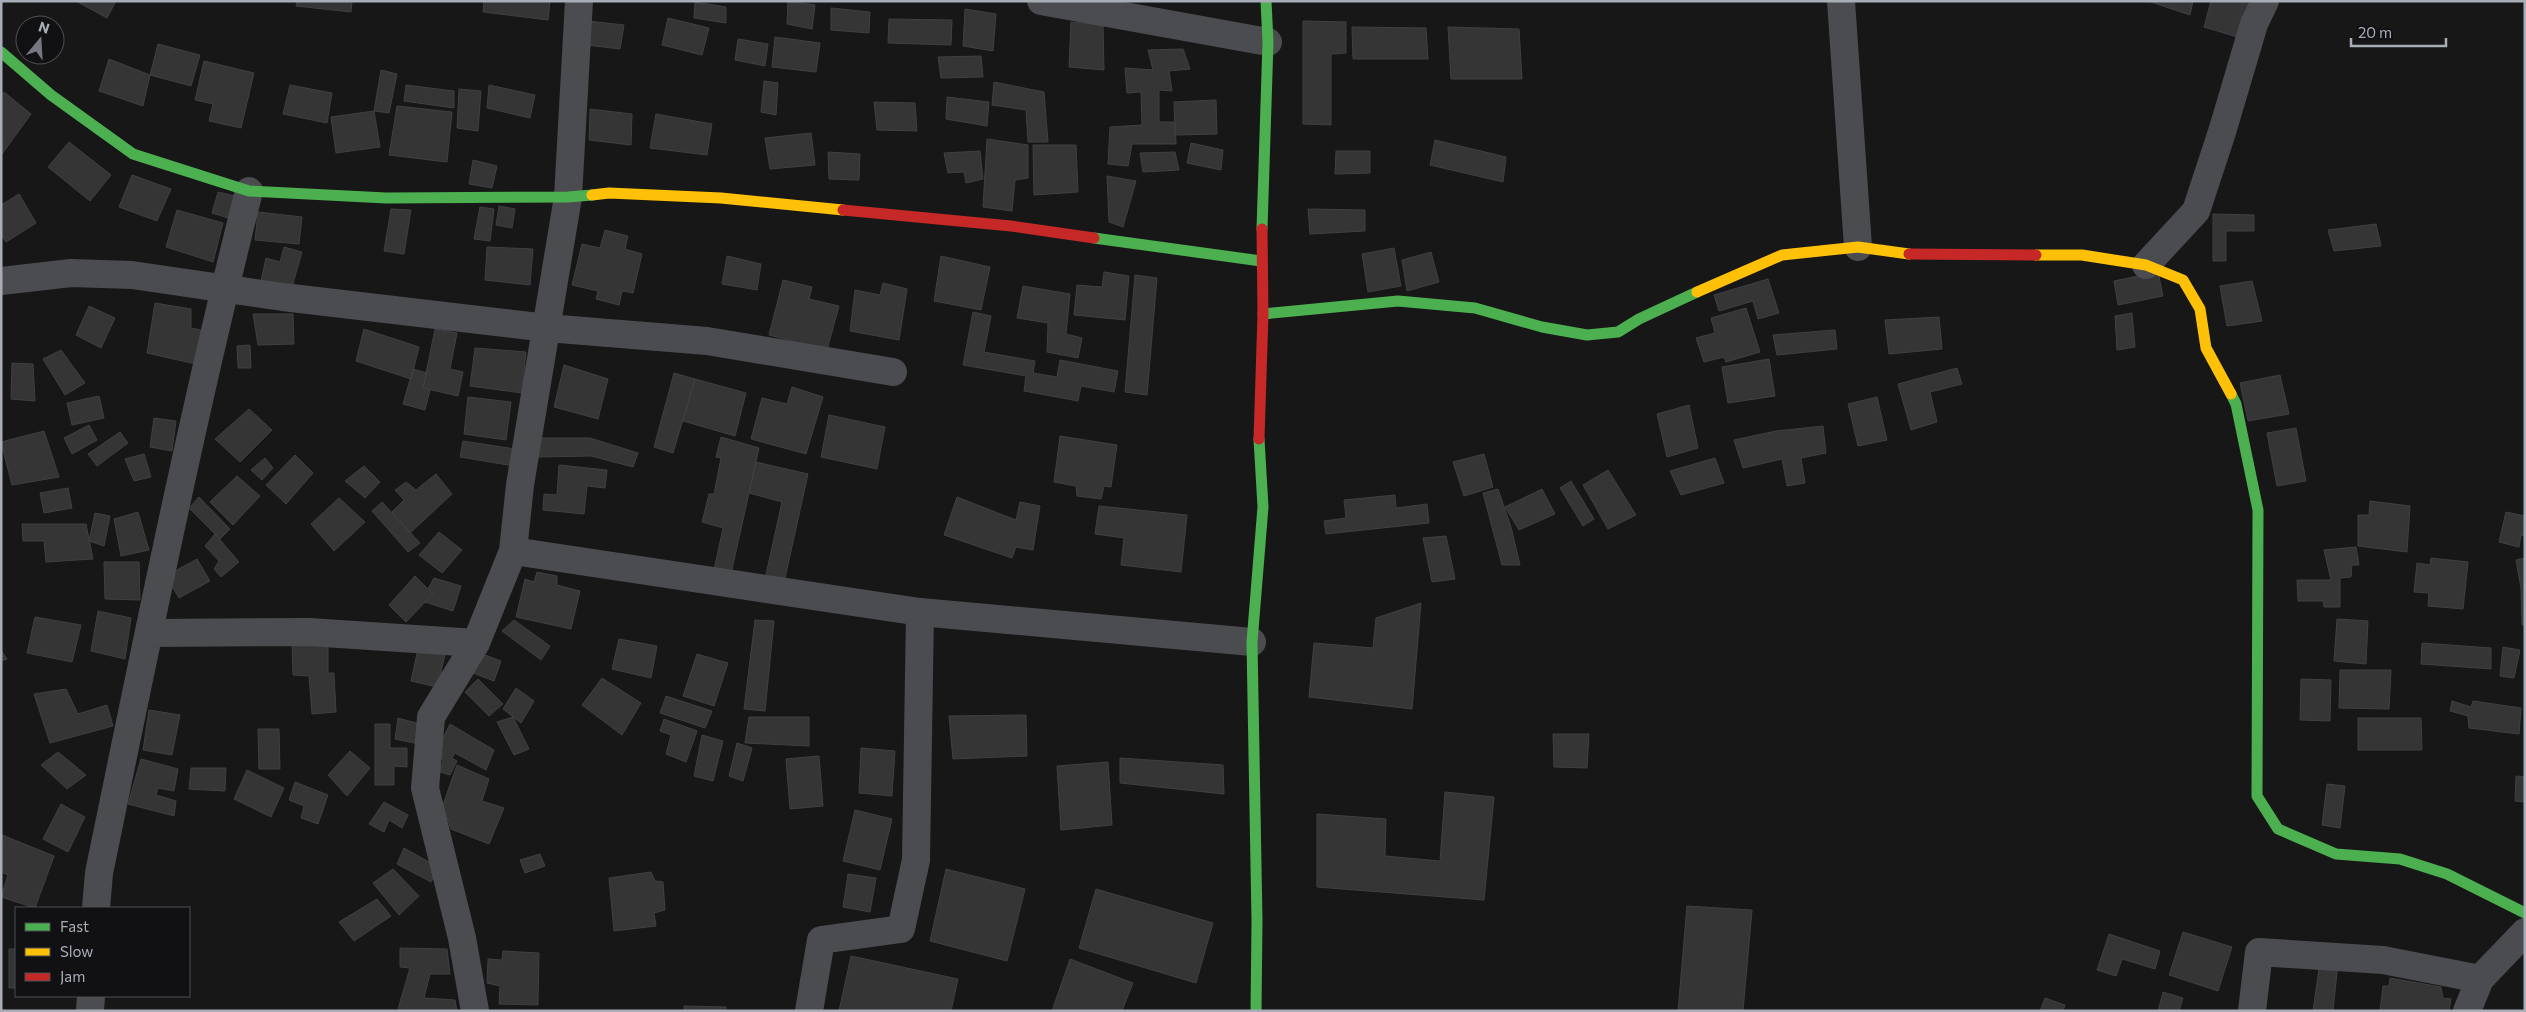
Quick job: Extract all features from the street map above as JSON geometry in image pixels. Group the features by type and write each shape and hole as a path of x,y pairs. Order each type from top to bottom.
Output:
{"street":[{"path":"474,1011 462,938 425,788 431,717 476,643 513,551 520,485 568,197 579,1"},
{"path":"1041,1 1268,42"},
{"path":"1256,1011 1257,921 1252,642 1263,507 1258,426 1263,314 1261,261 1268,42 1266,1"},
{"path":"1841,1 1858,247"},
{"path":"2146,264 2196,211 2254,24 2265,1"},
{"path":"1,52 51,95 79,112 133,154 250,191 386,198 568,197 610,193 721,198 1012,226 1261,261"},
{"path":"96,907 99,873 149,633 225,287 250,191"},
{"path":"1263,314 1398,301 1476,308 1542,327 1587,335 1618,332 1639,319 1694,292 1782,255 1858,247 1907,254 2082,255 2146,264 2183,280 2200,309 2206,348 2236,404 2258,510 2257,796 2278,829 2336,854 2400,859 2447,874 2525,913"},
{"path":"1,280 71,273 123,274 283,296 547,328 707,341 893,372"},
{"path":"513,551 920,612 1252,642"},
{"path":"809,1011 821,940 901,929 916,860 920,612"},
{"path":"149,633 309,632 476,643"},
{"path":"2468,1011 2480,979 2525,932"},
{"path":"2252,1011 2259,952 2383,960 2480,979"},
{"path":"90,1011 91,997"}],"building":[{"path":"76,1 116,1 107,18"},
{"path":"297,1 352,1 351,12 296,6"},
{"path":"484,1 550,1 548,20 483,12"},
{"path":"788,1 815,5 812,29 787,24"},
{"path":"2148,1 2193,1 2190,15"},
{"path":"2211,1 2241,1 2254,5 2244,39 2204,27"},
{"path":"695,2 726,7 726,23 694,18"},
{"path":"831,8 870,12 869,33 831,30"},
{"path":"965,9 996,14 993,51 963,46"},
{"path":"668,18 709,28 702,55 662,45"},
{"path":"889,19 952,20 951,45 888,43"},
{"path":"588,21 624,25 620,49 586,45"},
{"path":"1303,21 1346,22 1346,53 1331,54 1331,125 1303,124"},
{"path":"1071,22 1103,25 1104,70 1069,67"},
{"path":"1352,27 1426,28 1428,59 1353,59"},
{"path":"1448,27 1519,29 1522,79 1451,79"},
{"path":"775,37 820,43 816,72 772,67"},
{"path":"738,39 768,44 765,66 735,60"},
{"path":"158,44 200,55 191,86 150,75"},
{"path":"1183,49 1190,69 1169,71 1172,91 1159,90 1159,122 1175,122 1176,144 1132,144 1128,166 1108,164 1110,127 1142,125 1141,92 1127,93 1125,68 1153,70 1148,50"},
{"path":"981,56 983,77 941,78 938,57"},
{"path":"109,59 150,75 143,106 99,91"},
{"path":"204,61 254,73 241,128 209,121 213,104 195,100"},
{"path":"381,70 397,74 389,113 374,111"},
{"path":"764,81 778,83 776,115 761,112"},
{"path":"994,82 1044,92 1048,142 1028,142 1026,110 992,105"},
{"path":"290,85 332,93 327,123 283,114"},
{"path":"406,85 454,91 454,108 404,101"},
{"path":"489,85 535,95 530,118 487,108"},
{"path":"459,89 481,91 478,131 457,128"},
{"path":"4,92 31,114 2,154 1,96"},
{"path":"947,97 989,102 987,126 946,119"},
{"path":"1216,100 1217,134 1175,135 1174,102"},
{"path":"874,102 915,103 917,131 877,130"},
{"path":"397,106 452,112 447,162 389,155"},
{"path":"590,109 632,114 631,145 589,140"},
{"path":"374,111 380,147 336,153 331,117"},
{"path":"656,114 712,124 707,155 650,148"},
{"path":"811,133 815,165 770,169 765,138"},
{"path":"987,139 1028,145 1028,178 1015,180 1012,211 983,207"},
{"path":"1435,140 1506,157 1503,182 1430,165"},
{"path":"69,142 111,175 90,201 48,167"},
{"path":"1191,143 1223,150 1221,170 1187,163"},
{"path":"1033,145 1076,145 1078,192 1034,195"},
{"path":"980,151 983,179 966,183 964,172 948,173 944,153"},
{"path":"1336,151 1370,151 1370,173 1335,174"},
{"path":"828,152 860,154 859,180 829,179"},
{"path":"1175,152 1179,170 1143,172 1140,153"},
{"path":"473,160 497,166 492,188 469,184"},
{"path":"132,175 171,189 157,221 119,207"},
{"path":"1107,176 1136,181 1123,227 1109,222"},
{"path":"218,192 235,196 228,218 212,213"},
{"path":"19,194 36,223 6,242 1,235 1,205"},
{"path":"499,206 515,209 512,228 496,225"},
{"path":"480,207 494,209 490,241 474,239"},
{"path":"391,209 411,210 404,254 384,251"},
{"path":"1308,209 1365,210 1365,231 1310,234"},
{"path":"177,210 223,223 213,262 166,247"},
{"path":"258,212 302,217 299,244 255,240"},
{"path":"2213,214 2254,215 2254,231 2226,231 2226,261 2213,261"},
{"path":"2376,224 2381,246 2334,251 2328,230"},
{"path":"605,230 628,236 625,249 642,254 633,293 622,291 619,305 596,299 598,291 572,285 582,244 600,248"},
{"path":"284,247 302,252 292,287 261,281 266,258 280,262"},
{"path":"487,247 533,249 530,285 485,280"},
{"path":"1394,248 1401,286 1368,292 1362,254"},
{"path":"1431,252 1439,282 1407,291 1402,260"},
{"path":"727,256 761,264 757,290 722,284"},
{"path":"941,256 990,267 981,310 934,301"},
{"path":"1104,272 1129,276 1125,320 1074,315 1077,285 1102,287"},
{"path":"2158,272 2163,296 2118,305 2114,281"},
{"path":"1135,275 1157,278 1147,395 1125,392"},
{"path":"1768,279 1779,313 1758,319 1753,301 1719,311 1714,295"},
{"path":"783,280 812,287 809,299 839,306 827,350 769,335"},
{"path":"2252,281 2262,321 2227,326 2220,286"},
{"path":"883,283 907,289 899,340 850,331 855,290 880,295"},
{"path":"1023,286 1070,294 1066,334 1082,338 1078,358 1047,352 1048,323 1017,318"},
{"path":"155,303 191,309 191,328 205,331 200,365 147,353"},
{"path":"89,306 115,318 101,348 76,335"},
{"path":"1746,308 1760,352 1726,362 1724,357 1704,362 1696,338 1715,333 1711,318"},
{"path":"973,312 991,316 984,352 1035,361 1033,373 1057,377 1060,360 1118,371 1114,392 1081,386 1078,401 1024,391 1026,376 963,365"},
{"path":"2132,313 2135,347 2117,350 2115,316"},
{"path":"253,314 293,314 294,344 258,345"},
{"path":"1939,317 1942,349 1889,354 1885,320"},
{"path":"364,329 419,347 411,379 356,361"},
{"path":"435,329 457,333 450,369 463,372 458,396 423,388"},
{"path":"1835,330 1837,349 1777,355 1773,335"},
{"path":"250,345 251,368 238,368 237,346"},
{"path":"475,348 526,352 522,393 470,386"},
{"path":"61,350 85,383 65,395 43,359"},
{"path":"1769,359 1775,396 1728,403 1722,367"},
{"path":"12,363 33,364 35,401 11,399"},
{"path":"564,365 608,379 598,419 554,407"},
{"path":"1957,368 1962,384 1930,392 1937,422 1911,430 1898,384"},
{"path":"413,369 427,373 423,388 430,390 425,410 403,404"},
{"path":"674,373 695,379 673,453 654,447"},
{"path":"2280,375 2289,414 2248,421 2240,383"},
{"path":"695,379 746,393 735,436 683,421"},
{"path":"792,387 823,397 806,454 751,439 762,398 787,404"},
{"path":"99,396 104,418 72,425 67,403"},
{"path":"468,397 511,402 506,440 464,434"},
{"path":"1877,397 1887,440 1858,446 1848,404"},
{"path":"1689,405 1698,448 1667,457 1657,414"},
{"path":"249,409 272,430 240,462 215,439"},
{"path":"829,415 885,427 877,469 821,457"},
{"path":"154,418 176,421 172,451 150,447"},
{"path":"89,425 97,440 72,454 64,438"},
{"path":"1823,426 1826,453 1801,458 1805,483 1787,486 1782,459 1743,468 1734,440 1776,431"},
{"path":"2296,428 2306,481 2277,486 2267,433"},
{"path":"44,431 59,477 12,485 1,442"},
{"path":"120,432 128,443 97,466 88,454"},
{"path":"1060,436 1117,445 1111,487 1104,486 1101,499 1077,496 1076,486 1054,482"},
{"path":"721,437 759,448 731,574 714,570 723,528 702,522 709,494 714,494 721,458 716,457"},
{"path":"535,438 590,438 638,453 633,467 591,456 537,457"},
{"path":"463,441 515,449 514,466 460,457"},
{"path":"144,454 151,477 134,481 125,459"},
{"path":"1484,454 1493,487 1464,496 1453,462"},
{"path":"295,455 313,473 286,504 266,485"},
{"path":"265,458 273,468 262,480 251,470"},
{"path":"1715,458 1724,483 1681,495 1670,471"},
{"path":"756,462 808,474 784,583 765,579 782,502 749,493"},
{"path":"559,465 607,470 605,488 587,486 584,514 543,510 544,494 557,495"},
{"path":"364,466 380,482 365,498 345,481"},
{"path":"1608,470 1636,515 1608,529 1583,485"},
{"path":"436,474 452,494 410,533 392,512 404,500 395,490 406,482 416,490"},
{"path":"237,476 260,496 233,525 210,502"},
{"path":"1571,481 1594,519 1583,526 1560,488"},
{"path":"68,488 72,508 44,513 40,493"},
{"path":"1498,489 1511,527 1520,565 1502,565 1483,493"},
{"path":"1542,489 1555,514 1519,530 1505,507"},
{"path":"1395,495 1396,508 1427,504 1429,523 1326,534 1324,521 1346,518 1344,500"},
{"path":"199,497 230,529 220,539 189,508"},
{"path":"957,497 1016,520 1020,502 1040,506 1033,550 1016,547 1012,558 944,535"},
{"path":"339,498 365,522 334,551 311,524"},
{"path":"2370,501 2410,506 2407,552 2358,546 2358,515 2369,515"},
{"path":"382,502 420,543 408,552 372,511"},
{"path":"1099,506 1187,515 1181,572 1121,565 1124,538 1095,534"},
{"path":"138,512 149,550 121,556 114,519"},
{"path":"2506,512 2525,516 2525,536 2521,535 2519,547 2499,542"},
{"path":"95,513 110,516 104,546 89,541"},
{"path":"22,524 86,524 93,559 46,562 44,541 23,541"},
{"path":"439,532 462,550 442,573 419,555"},
{"path":"215,534 239,562 221,577 214,569 219,561 205,546"},
{"path":"1446,536 1455,579 1432,582 1423,538"},
{"path":"2356,547 2359,565 2352,565 2351,577 2340,578 2340,607 2324,607 2323,601 2298,601 2297,580 2331,580 2324,550"},
{"path":"2431,558 2468,562 2463,609 2428,606 2429,593 2414,592 2417,563 2430,565"},
{"path":"2525,558 2525,625 2522,625 2521,588 2516,560"},
{"path":"197,559 210,581 179,598 166,576"},
{"path":"104,562 139,562 140,600 105,599"},
{"path":"537,572 557,576 557,585 580,591 571,629 516,617 525,579 534,582"},
{"path":"415,576 433,594 406,622 389,605"},
{"path":"434,578 461,586 453,611 425,602 433,594 428,589"},
{"path":"1421,603 1412,709 1309,697 1314,643 1373,648 1376,618"},
{"path":"98,611 131,618 125,659 91,651"},
{"path":"35,617 81,625 72,662 27,653"},
{"path":"2337,619 2368,621 2366,664 2334,661"},
{"path":"514,620 550,646 541,660 502,631"},
{"path":"755,620 774,621 765,711 744,709"},
{"path":"619,639 657,646 651,678 612,669"},
{"path":"292,643 328,645 328,673 334,673 336,712 312,714 309,676 293,675"},
{"path":"2422,643 2491,648 2491,669 2421,664"},
{"path":"2503,647 2520,650 2514,678 2500,676"},
{"path":"418,649 445,655 437,687 411,681"},
{"path":"1,650 7,659 1,661"},
{"path":"480,653 501,661 494,681 473,673"},
{"path":"697,654 728,663 714,706 683,696"},
{"path":"2340,670 2391,670 2389,709 2339,708"},
{"path":"602,678 641,703 622,735 582,705"},
{"path":"478,679 503,704 489,716 465,692"},
{"path":"2301,679 2331,680 2330,721 2300,720"},
{"path":"516,688 534,701 521,723 503,709"},
{"path":"66,689 78,714 107,705 113,726 50,743 34,694"},
{"path":"666,696 712,711 705,728 660,713"},
{"path":"2452,701 2471,707 2473,701 2521,708 2519,734 2469,728 2468,716 2450,711"},
{"path":"149,710 180,715 172,755 143,750"},
{"path":"1026,715 1027,756 953,759 949,716"},
{"path":"513,717 529,749 514,755 497,722"},
{"path":"749,717 809,717 809,746 745,743"},
{"path":"398,718 424,725 419,744 395,739"},
{"path":"2358,718 2421,718 2422,750 2358,750"},
{"path":"664,719 697,731 686,762 666,754 671,735 660,731"},
{"path":"375,724 390,724 390,748 407,748 407,767 394,766 394,785 375,785"},
{"path":"450,724 494,750 486,770 455,753 452,758 457,761 450,775 440,772 443,760 435,755"},
{"path":"258,729 279,729 280,769 259,769"},
{"path":"1553,734 1589,734 1587,768 1554,767"},
{"path":"702,735 723,741 713,781 694,776"},
{"path":"737,743 752,748 743,781 729,776"},
{"path":"861,748 895,751 892,796 859,793"},
{"path":"350,751 370,768 347,796 328,775"},
{"path":"58,752 86,775 67,789 41,765"},
{"path":"819,756 823,806 790,809 786,759"},
{"path":"1120,758 1223,765 1224,794 1120,783"},
{"path":"141,759 178,769 174,791 158,788 156,795 176,801 174,816 128,804"},
{"path":"1108,762 1112,825 1061,830 1057,766"},
{"path":"457,765 489,779 482,801 504,808 489,844 451,829 443,805"},
{"path":"191,768 226,768 225,791 189,789"},
{"path":"247,770 284,788 271,817 234,799"},
{"path":"2516,776 2525,777 2525,802 2515,801"},
{"path":"295,782 328,795 318,824 301,818 304,806 289,800"},
{"path":"2327,784 2345,786 2340,828 2322,825"},
{"path":"1445,792 1494,797 1484,900 1317,887 1317,814 1386,819 1385,856 1440,861"},
{"path":"384,802 408,815 402,828 389,820 384,832 369,824"},
{"path":"61,804 85,817 68,852 43,839"},
{"path":"855,810 892,819 880,870 843,861"},
{"path":"2,835 54,856 35,907 1,897 8,875 1,872"},
{"path":"404,848 438,867 431,882 397,864"},
{"path":"540,854 545,866 525,873 520,860"},
{"path":"393,869 419,896 399,915 373,883"},
{"path":"946,869 1025,889 1007,961 930,941"},
{"path":"651,872 655,881 663,882 665,910 654,913 656,926 614,931 609,878"},
{"path":"848,874 876,878 870,912 843,907"},
{"path":"1096,889 1213,923 1196,983 1079,948"},
{"path":"377,899 391,916 354,941 339,922"},
{"path":"1687,906 1752,910 1743,1011 1678,1011"},
{"path":"2183,932 2232,947 2218,991 2169,975"},
{"path":"2109,934 2160,951 2155,969 2122,959 2116,976 2097,970"},
{"path":"400,948 447,949 450,974 430,974 424,998 455,1000 457,1011 403,1011 398,1009 410,968 400,967"},
{"path":"9,949 15,949 15,988 9,988"},
{"path":"503,951 539,953 538,1005 499,1004 500,986 487,983 488,959 502,960"},
{"path":"851,956 958,979 951,1011 839,1011"},
{"path":"1070,959 1133,983 1122,1011 1052,1011"},
{"path":"2320,962 2338,963 2333,1011 2313,1011"},
{"path":"2390,978 2441,987 2443,998 2451,999 2449,1011 2380,1011 2383,986 2389,986"},
{"path":"2163,992 2183,998 2179,1011 2158,1011"},
{"path":"2045,998 2065,1005 2063,1011 2040,1011"},
{"path":"684,1006 726,1007 726,1011 684,1011"}],"traffic: fast":[{"path":"1262,229 1268,42 1266,1"},
{"path":"1,52 51,95 133,154 249,191 386,198 568,197 592,195"},
{"path":"1094,238 1261,261"},
{"path":"1263,314 1398,301 1475,308 1542,327 1587,335 1618,332 1639,319 1697,292"},
{"path":"2231,394 2236,404 2258,510 2257,796 2278,829 2336,854 2400,859 2447,874 2525,913"},
{"path":"1256,1011 1257,921 1252,642 1263,507 1259,439"}],"traffic: slow":[{"path":"592,195 609,193 721,198 843,210"},
{"path":"1697,292 1782,255 1858,247 1909,254"},
{"path":"2036,255 2082,255 2146,265 2183,280 2200,309 2206,348 2231,394"}],"traffic: jam":[{"path":"843,210 1011,226 1094,238"},
{"path":"1259,439 1263,314 1262,229"},
{"path":"1909,254 2036,255"}]}
